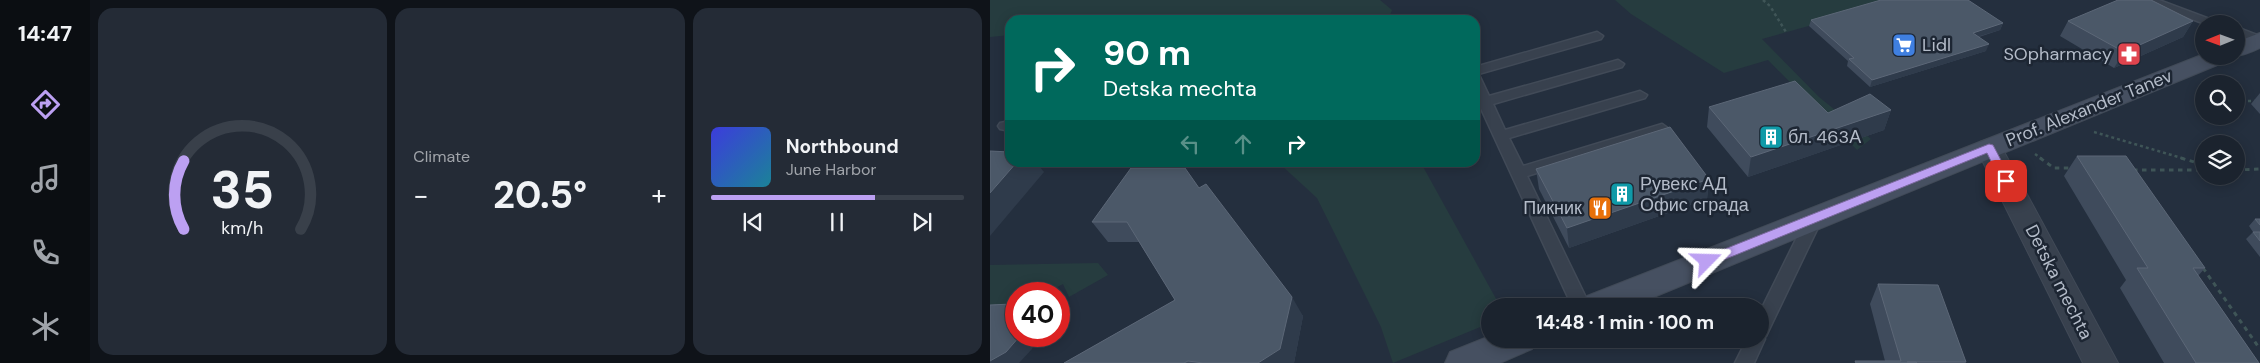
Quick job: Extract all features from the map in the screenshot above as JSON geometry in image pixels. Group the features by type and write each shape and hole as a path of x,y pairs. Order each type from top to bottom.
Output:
{"street":[{"path":"2245,46 2260,40"},
{"name":"Prof. Alexander Tanev","path":"1617,298 1816,216 2196,65"},
{"name":"Detska mechta","path":"2001,143 2100,363"},
{"path":"1462,363 1498,348"}],"lane":[{"path":"2148,0 2195,16"},
{"path":"2245,34 2260,40"},
{"path":"1480,70 1597,36"},
{"path":"1485,102 1618,64"},
{"path":"1480,91 1577,298"},
{"path":"1501,136 1640,95"},
{"path":"1518,173 1662,128"},
{"path":"1769,312 1816,216"},
{"path":"1744,363 1752,348"}],"path":[{"path":"1763,0 1770,6 1786,32"},
{"path":"1769,0 1770,6"},
{"path":"2245,101 2260,101"},
{"path":"2056,120 2195,162"},
{"path":"2001,143 2054,168 2074,168"},
{"path":"2123,169 2195,170"},
{"path":"2245,170 2260,169"},
{"path":"2133,170 2139,178"},
{"path":"2202,267 2260,349"}],"green space":[{"path":"990,0 1380,0 1392,10 1390,15 1005,15 1005,36 990,37"},
{"path":"1615,0 1902,0 1762,39 1819,97 1871,139 1857,150 1768,60 1724,73 1631,14"},
{"path":"1283,167 1423,167 1496,298 1481,298 1481,327 1393,363 1381,327 1317,198"},
{"path":"1098,263 1108,275 1070,296 1070,282 1005,282 1005,314 990,321 990,265"}],"building":[{"name":"Lidl","path":"1881,0 1968,0 2003,23 1973,33 1989,44 1872,80 1849,59 1854,58 1811,20"},
{"path":"2118,0 2151,0 2193,21 2124,52 2068,21"},
{"path":"1795,81 1828,113 1870,94 1891,110 1751,157 1709,107"},
{"name":"Рувекс АД Офис сграда","path":"1670,127 1709,179 1567,228 1536,169"},
{"path":"990,151 1005,152 1005,167 1013,167 990,193"},
{"path":"2077,156 2126,156 2205,268 2193,268 2259,363 2196,363 2137,268 2148,268"},
{"path":"1131,168 1185,168 1199,188 1206,184 1292,297 1280,349 1258,363 1203,363 1188,361 1184,363 1064,363 1175,300 1127,222 1092,222"},
{"path":"2253,232 2260,232 2260,241"},
{"path":"1878,284 1938,285 1966,362 1856,363 1855,361 1901,361"},
{"path":"1005,304 1005,347 1010,347 1006,352 990,361 990,305"}],"place":[{"name":"Lidl","path":"1904,45"},
{"name":"SOpharmacy","path":"2129,54"},
{"name":"бл. 463А","path":"1771,137"},
{"name":"Рувекс АД Офис сграда","path":"1622,194"},
{"name":"Пикник","path":"1600,208"}],"route":[{"path":"1707,261 1989,148 2006,181"}]}
